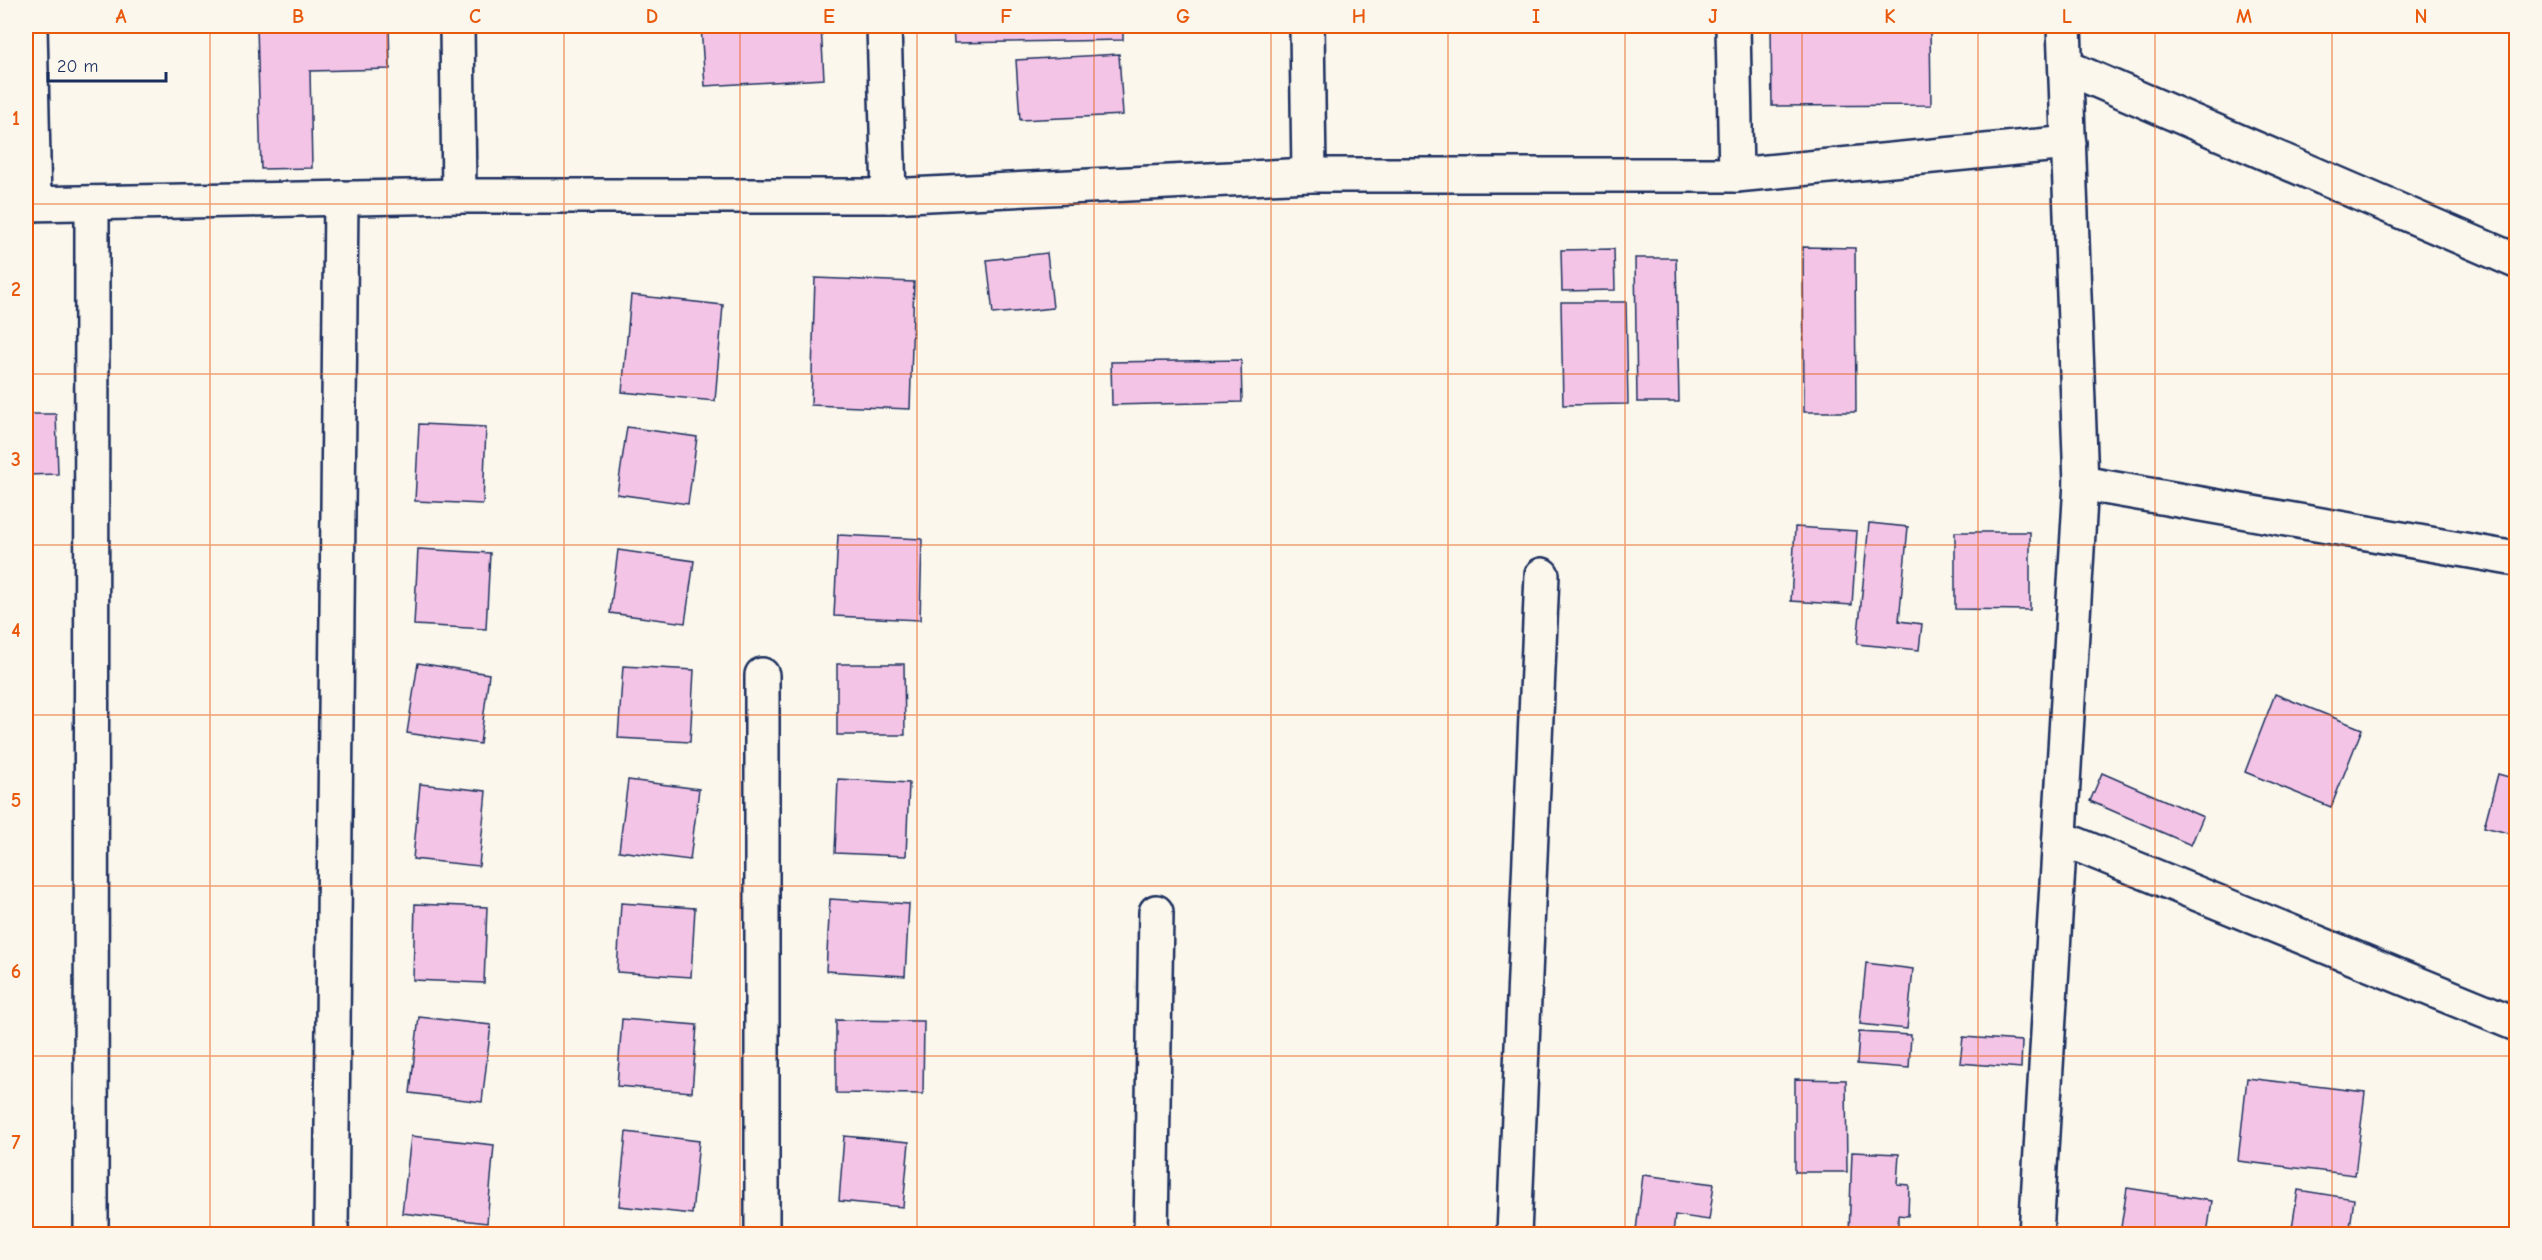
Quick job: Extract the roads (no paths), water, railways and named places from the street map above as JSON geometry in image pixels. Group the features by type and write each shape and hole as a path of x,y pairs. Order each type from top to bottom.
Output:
{"street":[{"path":"30,26 30,204 459,196 889,196 1310,176 1736,175 2069,143"},
{"path":"458,26 459,196"},
{"path":"884,26 889,196"},
{"path":"1307,26 1310,176"},
{"path":"1733,26 1736,175"},
{"path":"2036,1234 2081,483 2064,26"},
{"path":"2066,68 2517,261"},
{"path":"331,1234 341,198"},
{"path":"90,1234 92,203"},
{"path":"2081,483 2517,559"},
{"path":"1514,1234 1542,575"},
{"path":"762,675 762,1234"},
{"path":"2061,838 2517,1024"},
{"path":"1151,1234 1156,912"}]}
